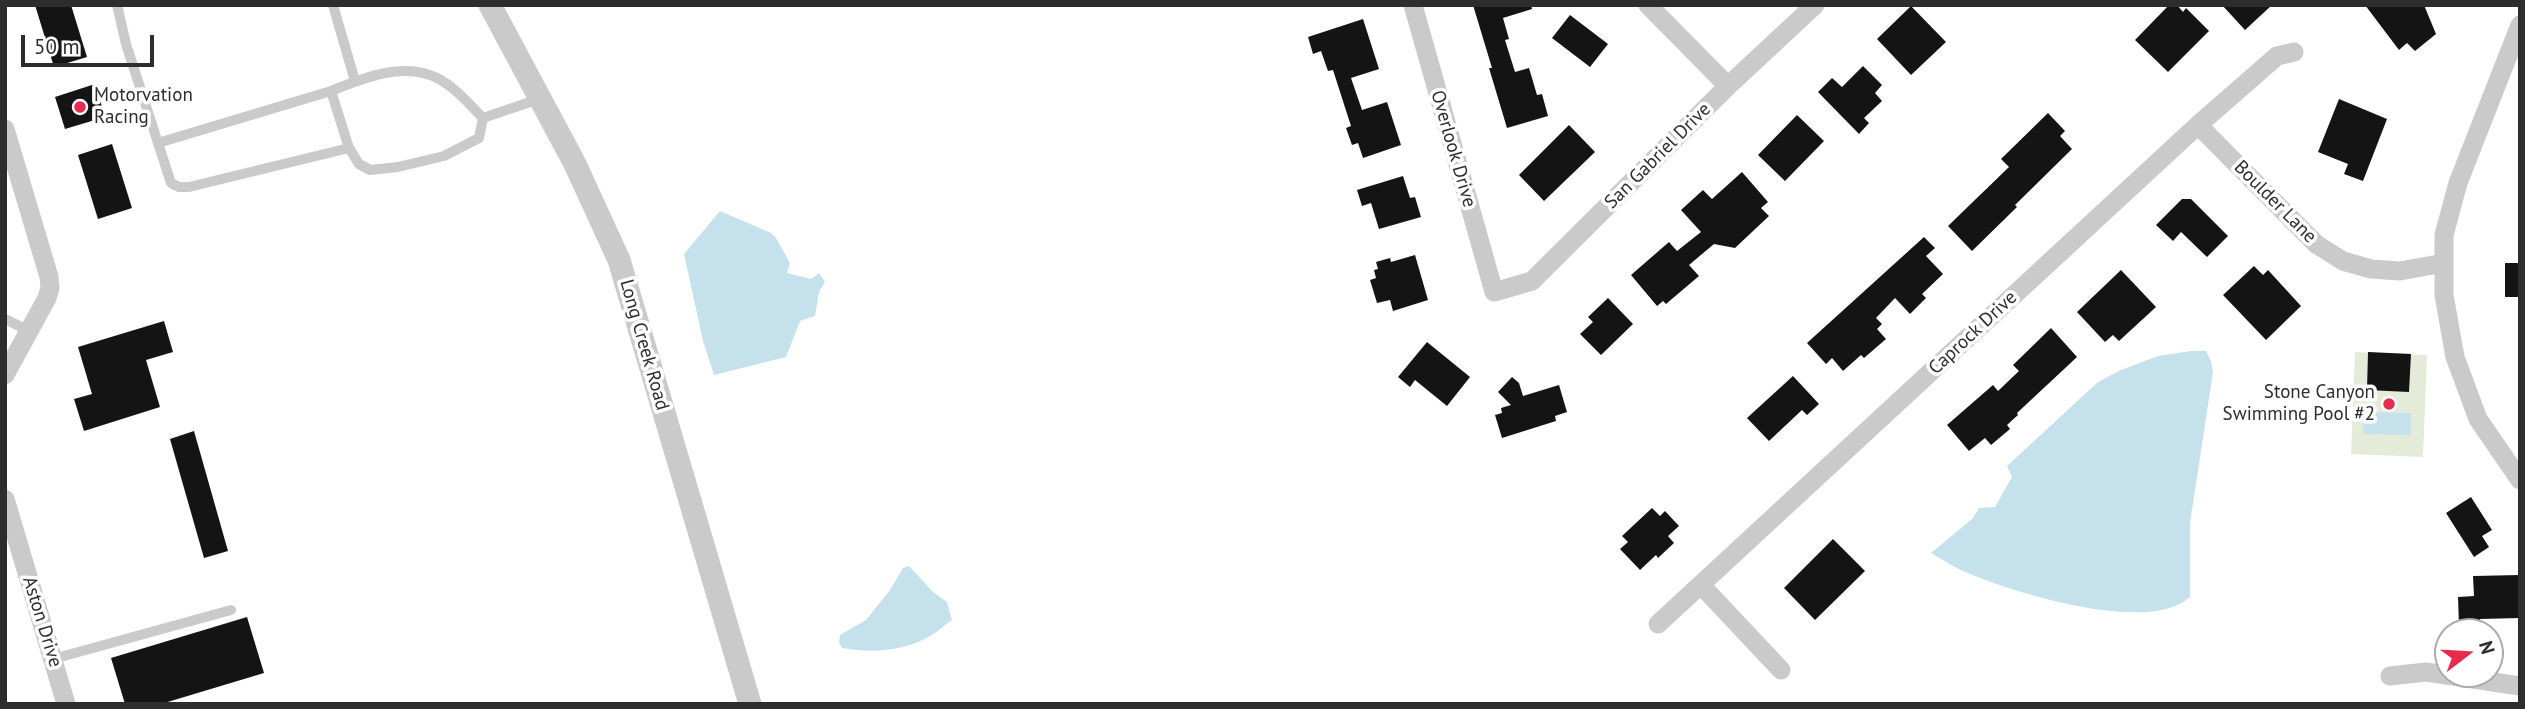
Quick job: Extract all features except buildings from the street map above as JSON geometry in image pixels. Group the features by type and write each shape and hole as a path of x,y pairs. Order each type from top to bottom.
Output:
{"street":[{"name":"Long Creek Road","path":"490,5 603,222 619,260 750,704"},
{"name":"Overlook Drive","path":"1413,5 1494,292"},
{"path":"1648,5 1728,86"},
{"name":"San Gabriel Drive","path":"1494,292 1532,281 1728,86 1815,5"},
{"path":"2520,24 2458,183 2444,235 2444,295 2455,357 2478,419 2520,480"},
{"name":"Caprock Drive","path":"1658,624 2198,125 2277,56 2294,51"},
{"name":"Boulder Lane","path":"2198,125 2316,244 2343,261 2371,269 2400,271 2444,263"},
{"path":"5,129 50,288 5,375"},
{"name":"Aston Drive","path":"5,499 66,704"},
{"path":"1700,585 1781,670"},
{"path":"2390,676 2426,672 2520,686"}],"lane":[{"path":"117,5 126,44 171,183 179,187 189,187 349,148"},
{"path":"333,5 355,81"},
{"path":"158,143 331,91 355,81 413,69 438,78 483,118"},
{"path":"331,91 349,148 359,164 370,170 398,167 444,156 479,138 483,118"},
{"path":"483,118 540,99"},
{"path":"5,319 29,331"},
{"path":"53,659 230,610"}],"green space":[{"name":"Stone Canyon Swimming Pool #2","path":"2355,352 2427,355 2423,457 2351,454"}],"water":[{"path":"720,211 771,233 790,263 787,273 811,279 819,273 825,282 819,292 815,316 800,321 786,357 714,375 703,341 684,254"},
{"path":"2206,351 2213,372 2190,523 2190,597 2171,608 2145,612 2081,607 1989,581 1958,569 1931,553 1973,518 1979,508 1995,507 2012,477 2007,466 2098,382 2158,356"},
{"path":"2364,412 2411,413 2411,435 2363,434"},
{"path":"909,566 933,592 947,602 952,620 936,633 898,648 876,651 842,648 840,635 866,620 890,590 903,568"}],"place":[{"name":"Motorvation Racing","path":"80,107"},
{"name":"Stone Canyon Swimming Pool #2","path":"2389,404"}]}
